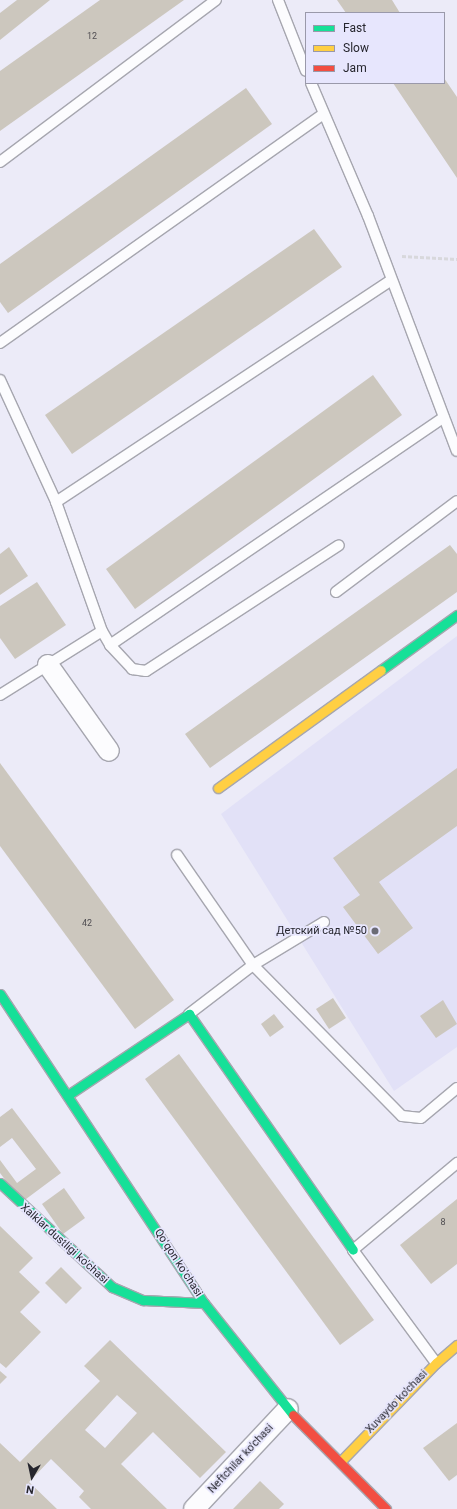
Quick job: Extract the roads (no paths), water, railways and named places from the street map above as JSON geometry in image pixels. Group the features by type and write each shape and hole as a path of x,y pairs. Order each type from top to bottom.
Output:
{"street":[{"path":"218,788 457,616"},
{"path":"48,665 109,751"},
{"name":"Qoʻqon koʻchasi","path":"0,994 68,1094 204,1303 288,1409 386,1509"},
{"path":"68,1094 189,1014 353,1250"},
{"name":"Xalklar dustligi ko'chasi","path":"0,1184 112,1287 150,1301 204,1303"},
{"name":"Xuvaydo ko'chasi","path":"340,1462 436,1363 457,1345"},
{"name":"Neftchilar ko'chasi","path":"194,1509 288,1409"}],"lane":[{"path":"0,162 216,0"},
{"path":"278,0 305,68"},
{"path":"311,84 382,255 390,281 457,451"},
{"path":"0,343 324,114"},
{"path":"56,502 390,281"},
{"path":"0,380 56,502 102,631 110,645 132,669 146,670 339,544"},
{"path":"110,645 444,417"},
{"path":"336,592 457,502"},
{"path":"0,695 102,631"},
{"path":"177,855 252,965 402,1116 421,1118 455,1094"},
{"path":"189,1014 252,965 324,922"},
{"path":"436,1363 353,1250 457,1163"}],"place":[{"name":"Детский сад №50","path":"375,931"}]}
